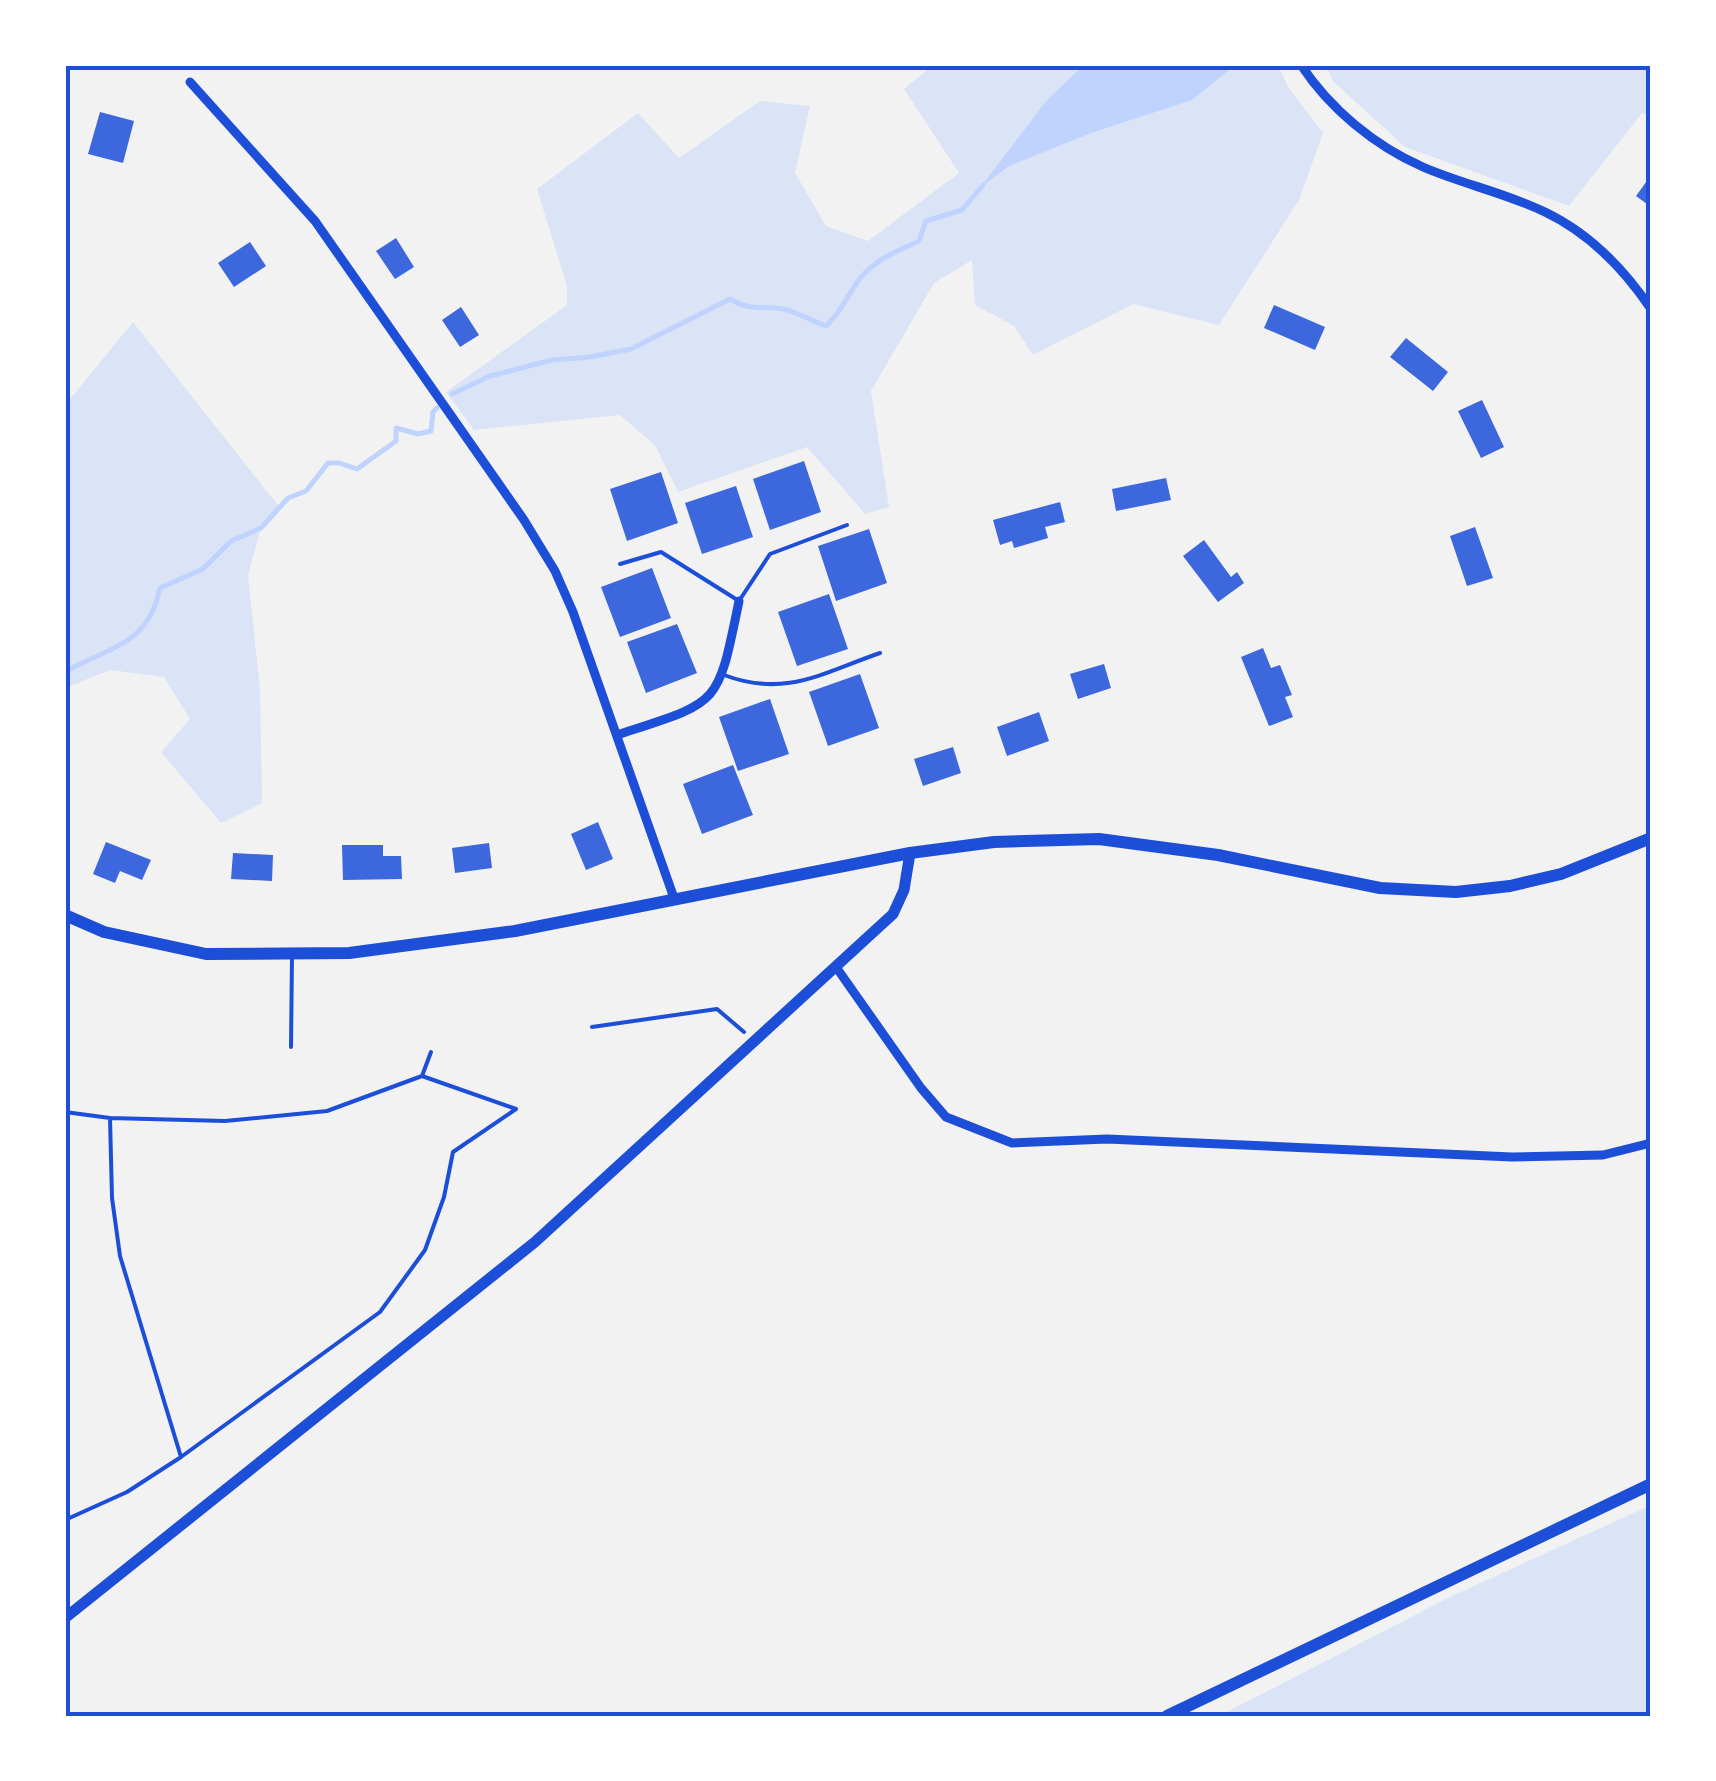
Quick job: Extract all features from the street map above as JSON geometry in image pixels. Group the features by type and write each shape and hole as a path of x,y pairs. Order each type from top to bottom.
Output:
{"main road":[{"path":"65,915 104,932 206,954 349,953 515,931 910,853 994,842 1099,840 1218,855 1380,888 1456,892 1510,886 1561,874 1651,838"},
{"path":"1167,1716 1651,1484"}],"street":[{"path":"1301,65 1313,84 1360,130 1384,146 1422,167 1544,212 1567,225 1612,260 1651,309"},
{"path":"190,82 316,221 524,520 555,571 674,898"},
{"path":"617,735 693,710 712,696 724,675 739,600"},
{"path":"65,1618 536,1242 893,914 904,890 910,853"},
{"path":"836,967 921,1088 946,1117 1012,1143 1107,1139 1512,1157 1603,1156 1651,1143"}],"lane":[{"path":"620,564 661,552 739,600 770,554 846,525"},
{"path":"724,675 752,685 786,685 880,653"},
{"path":"291,1046 292,955"}],"path":[{"path":"592,1027 717,1009 756,1041"},
{"path":"422,1076 431,1052"},
{"path":"65,1112 110,1118 225,1120 327,1111 422,1076 516,1109 452,1152 444,1198 425,1250 380,1312 127,1492 65,1520"},
{"path":"110,1118 112,1198 120,1256 180,1457"}],"shaded area":[{"path":"933,65 1278,65 1288,87 1323,133 1299,200 1219,325 1133,304 1033,355 1014,326 975,305 972,260 934,283 871,391 889,507 865,514 807,447 678,492 655,445 620,415 474,430 446,392 567,305 567,286 537,189 638,113 679,158 760,101 810,106 795,173 826,226 868,241 959,173 904,89"},
{"path":"1326,65 1651,65 1651,117 1642,113 1569,206 1405,147 1333,81"},
{"path":"133,322 281,509 261,528 248,575 260,689 262,803 221,823 161,752 190,719 164,677 110,670 65,688 65,405"},
{"path":"1651,1505 1651,1716 1219,1716 1452,1596"}],"water":[{"path":"1084,65 1227,65 1229,70 1192,100 1091,133 1009,166 980,188 1047,100"}],"building":[{"path":"100,112 134,121 123,163 88,154"},
{"path":"1651,180 1651,207 1636,196"},
{"path":"396,238 414,267 395,279 376,251"},
{"path":"250,242 266,266 234,287 218,263"},
{"path":"1274,305 1325,327 1315,350 1264,328"},
{"path":"461,307 479,335 460,347 442,320"},
{"path":"1406,338 1448,372 1433,391 1390,357"},
{"path":"1482,400 1504,447 1481,458 1458,411"},
{"path":"804,461 821,512 770,530 753,479"},
{"path":"661,472 678,523 627,541 610,489"},
{"path":"1166,478 1171,500 1116,511 1112,489"},
{"path":"736,486 753,537 702,554 685,503"},
{"path":"1060,502 1065,522 1045,527 1048,538 1014,548 1012,541 1000,545 993,520"},
{"path":"1475,527 1493,578 1467,586 1450,536"},
{"path":"869,529 887,583 836,601 818,546"},
{"path":"1204,540 1231,577 1237,572 1244,583 1218,602 1183,556"},
{"path":"652,568 671,618 620,637 601,587"},
{"path":"829,594 848,649 797,666 778,612"},
{"path":"677,624 697,673 646,693 627,642"},
{"path":"1263,648 1271,668 1280,665 1292,695 1285,697 1293,717 1269,726 1241,657"},
{"path":"1104,664 1111,688 1078,699 1070,674"},
{"path":"860,674 879,728 828,746 809,692"},
{"path":"770,699 789,754 738,771 719,717"},
{"path":"1039,712 1049,741 1007,756 997,727"},
{"path":"953,747 961,773 923,786 914,759"},
{"path":"733,765 753,815 702,834 683,784"},
{"path":"598,822 613,859 586,870 571,834"},
{"path":"106,842 151,860 142,880 120,871 115,883 93,874"},
{"path":"489,843 492,868 455,873 452,848"},
{"path":"342,845 383,845 383,856 401,856 402,879 343,880"},
{"path":"233,853 273,855 272,881 231,879"}],"waterway":[{"path":"452,394 490,376 552,360 631,349 730,299 746,306 787,310 826,326 867,271 919,241 926,221 962,210 983,185"},
{"path":"65,672 137,633 154,607 160,588 203,569 231,541 261,528 288,498 306,491 328,463 357,469 396,441 396,428 418,434 431,431 437,408"}]}
